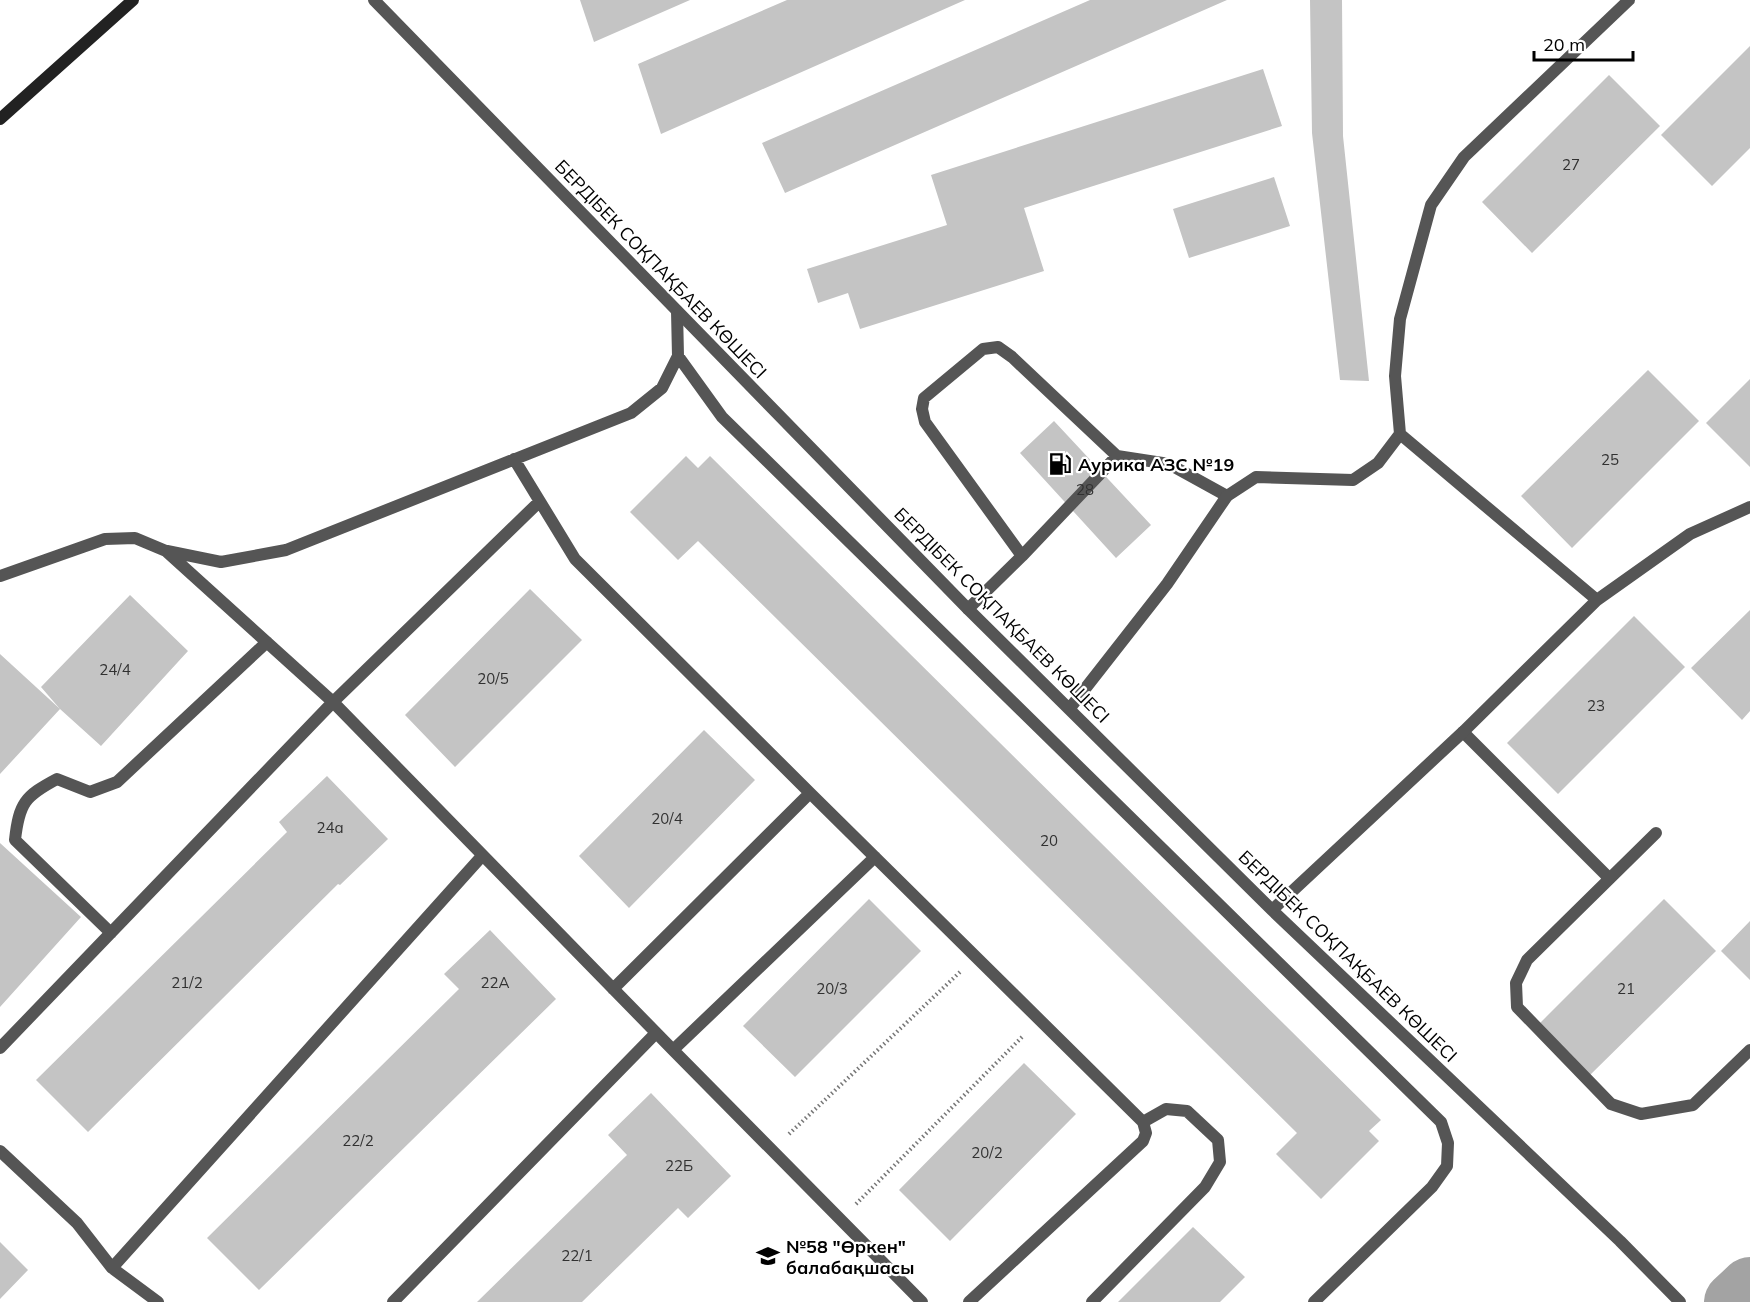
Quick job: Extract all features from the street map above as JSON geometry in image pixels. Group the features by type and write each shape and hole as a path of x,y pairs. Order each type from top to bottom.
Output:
{"main road":[{"path":"0,119 133,0"}],"street":[{"name":"БЕРДІБЕК СОҚПАҚБАЕВ КӨШЕСІ","path":"374,0 968,609 1272,910 1620,1240 1679,1300"},
{"path":"1070,708 1167,584 1227,496 1256,477 1353,480 1378,463 1400,434 1395,376 1400,320 1431,205 1464,157 1629,0"},
{"path":"0,576 105,539 135,538 166,551 221,562 286,550 631,413 662,388 678,356 677,311"},
{"path":"1022,556 925,422 922,409 924,398 983,348 998,347 1012,357 1117,456 1169,464 1227,496"},
{"path":"678,356 723,417 1441,1122 1448,1143 1447,1166 1432,1188 1314,1302"},
{"path":"1400,434 1597,600"},
{"path":"968,609 1117,456"},
{"path":"514,459 575,559 1143,1122 1146,1133 1143,1141 969,1302"},
{"path":"0,1048 333,702 539,502"},
{"path":"1272,910 1463,732 1597,600 1690,534 1750,507"},
{"path":"166,551 333,702 922,1302"},
{"path":"111,933 15,840 17,815 32,792 57,779 90,792 117,782 267,642"},
{"path":"1463,732 1609,878"},
{"path":"613,989 810,793"},
{"path":"1656,833 1527,960 1516,983 1517,1007 1611,1104 1641,1114 1693,1105 1750,1050"},
{"path":"112,1268 482,856"},
{"path":"673,1050 875,857"},
{"path":"393,1302 656,1033"},
{"path":"1092,1302 1205,1187 1220,1162 1218,1140 1187,1111 1166,1109 1143,1122"},
{"path":"0,1151 77,1223 112,1268 158,1302"}],"path":[{"path":"772,1150 976,957"},
{"path":"840,1219 1040,1020"}],"building":[{"path":"580,0 690,0 594,42"},
{"path":"787,0 965,0 661,134 638,64"},
{"path":"1090,0 1227,0 785,193 762,143"},
{"path":"1310,0 1342,0 1343,136 1369,381 1340,380 1312,133"},
{"path":"1750,46 1750,148 1712,186 1661,135"},
{"path":"1263,69 1282,126 1024,208 1044,271 860,329 848,293 818,303 807,269 947,225 931,175"},
{"path":"1609,75 1660,126 1532,253 1482,202"},
{"path":"1274,177 1290,226 1189,258 1173,209"},
{"path":"1648,370 1699,421 1572,548 1521,496"},
{"path":"1750,379 1750,467 1706,423"},
{"path":"1054,421 1151,525 1116,558 1020,453"},
{"path":"686,456 698,468 710,456 1381,1120 1369,1131 1379,1141 1321,1199 1276,1154 1297,1133 698,541 678,560 630,512"},
{"path":"530,589 582,640 455,767 405,715"},
{"path":"130,595 188,651 101,746 60,709 41,687"},
{"path":"1750,610 1750,711 1742,720 1691,668"},
{"path":"1634,616 1685,667 1558,794 1507,743"},
{"path":"0,654 60,709 0,774"},
{"path":"704,730 755,780 629,908 579,856"},
{"path":"327,776 388,839 340,885 338,884 88,1132 36,1080 287,832 279,822"},
{"path":"0,843 81,917 0,1007"},
{"path":"869,899 921,951 795,1077 743,1026"},
{"path":"1664,899 1716,951 1588,1077 1537,1026"},
{"path":"1750,921 1750,980 1721,951"},
{"path":"490,930 556,999 259,1290 207,1238 459,989 444,974"},
{"path":"1024,1063 1076,1114 950,1241 899,1190"},
{"path":"651,1093 731,1176 688,1218 678,1208 582,1302 477,1302 627,1155 608,1135"},
{"path":"1193,1227 1245,1277 1220,1302 1118,1302"},
{"path":"0,1242 28,1270 0,1299"}],"waterway":[{"path":"1734,1302 1750,1287"}],"place":[{"name":"Аурика АЗС №19","path":"1060,464"},
{"name":"№58 \"Өркен\" балабақшасы","path":"768,1256"}]}
